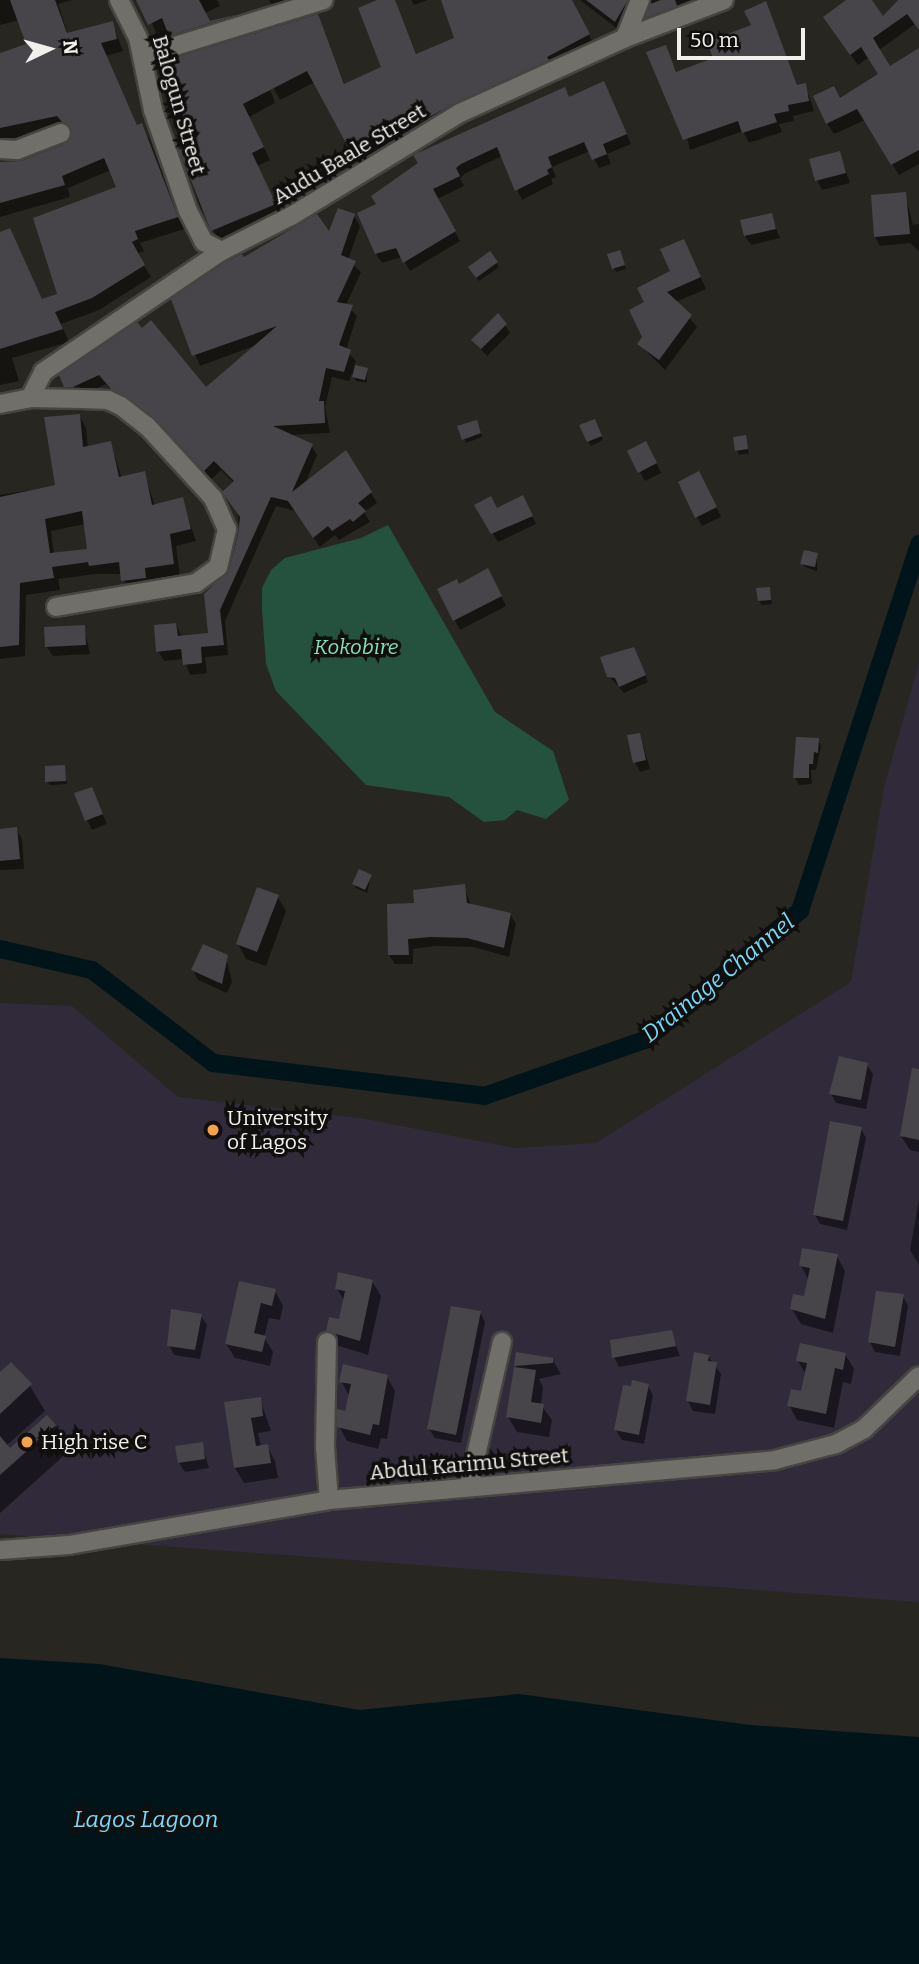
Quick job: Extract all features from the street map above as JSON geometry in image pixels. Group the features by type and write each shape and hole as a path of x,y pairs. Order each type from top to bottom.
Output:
{"street":[{"name":"Balogun Street","path":"119,0 143,56 153,110 188,211 204,242 222,251"},
{"path":"143,56 324,0"},
{"path":"625,38 640,0"},
{"name":"Audu Baale Street","path":"30,398 43,372 222,251 316,202 460,113 547,77 625,38 724,0"},
{"path":"0,149 17,150 61,133"},
{"path":"0,404 30,398 108,400 121,406 147,426 213,498 227,529 218,566 195,583 56,607"},
{"path":"327,1342 325,1447 329,1500"},
{"path":"469,1486 502,1342"},
{"name":"Abdul Karimu Street","path":"0,1550 92,1542 329,1500 469,1486 696,1469 801,1455 836,1444 864,1429 919,1376"}],"shaded area":[{"name":"University of Lagos","path":"919,663 919,1602 0,1534 0,1003 72,1006 178,1097 360,1118 515,1148 596,1143 851,982 884,787"}],"green space":[{"name":"Kokobire","path":"388,525 495,712 553,751 569,800 546,819 517,810 505,820 484,822 449,797 366,785 276,691 266,664 262,610 262,588 271,570 285,558 361,538"}],"water":[{"name":"Lagos Lagoon","path":"0,1658 99,1664 359,1710 519,1694 750,1725 919,1737 919,1964 0,1964"}],"building":[{"path":"10,0 55,0 67,33 113,21 117,39 101,43 137,125 142,123 178,217 135,231 138,239 132,242 145,265 92,298 55,312 63,329 0,349 0,232 10,228 42,299 57,294 33,218 116,187 104,158 62,176 65,185 0,203 0,162 21,161 65,144 72,134 57,116 0,128 0,53 26,44"},
{"path":"136,0 199,0 210,21 242,13 169,36 162,18 148,25"},
{"path":"377,0 395,0 416,54 454,38 441,0 572,0 590,34 547,57 549,60 455,103 354,158 307,71 243,104 264,147 252,153 276,204 211,231 179,150 184,148 177,134 187,129 162,62 318,14 344,84 381,67 358,8"},
{"path":"586,0 628,0 615,22"},
{"path":"661,0 675,0 677,6 645,18 650,4"},
{"path":"846,0 872,0 883,16 898,0 919,0 919,30 907,14 873,38 890,66 919,48 919,150 891,165 857,109 826,124 813,96 834,86 840,98 878,74 861,47 850,55 823,17"},
{"path":"766,1 797,85 806,83 809,101 788,105 789,111 774,114 777,122 742,133 738,121 683,140 646,52 666,45 676,72 713,58 707,42 751,25 744,11"},
{"path":"604,81 627,134 603,144 607,154 592,160 584,142 548,157 552,167 547,170 549,174 515,191 497,147 461,164 456,168 460,176 433,189 456,231 403,263 396,248 375,254 357,213 376,204 371,196 418,163 413,155 565,87 569,97"},
{"path":"840,151 846,173 815,181 809,159"},
{"path":"906,192 910,234 874,237 871,195"},
{"path":"338,208 355,214 341,255 356,261 337,302 353,305 339,345 351,350 344,372 326,368 319,401 324,401 325,423 273,426 313,444 292,492 346,450 372,492 358,503 366,511 353,522 350,519 332,531 328,526 313,538 288,501 271,497 220,610 224,645 201,647 202,663 183,665 181,649 156,652 154,625 176,623 178,636 208,633 204,594 229,570 238,535 240,517 222,492 234,481 214,461 204,471 155,418 111,389 99,375 73,387 64,387 59,375 137,322 142,328 151,320 206,387 277,326 192,356 171,299 226,262 242,254 244,257 317,214 329,231"},
{"path":"772,213 776,229 744,236 740,220"},
{"path":"684,239 701,277 667,292 692,315 659,360 637,344 642,337 629,310 644,302 637,288 670,271 660,249"},
{"path":"620,250 625,265 612,269 607,254"},
{"path":"490,251 498,262 476,278 468,267"},
{"path":"498,313 507,324 481,349 471,340"},
{"path":"355,365 368,368 365,380 352,377"},
{"path":"80,414 83,447 111,441 119,477 145,471 152,505 183,497 191,529 170,534 174,564 145,568 146,578 121,581 119,562 89,566 88,562 52,567 54,578 20,583 19,645 0,647 0,497 55,485 44,417","holes":["82,511 87,549 50,553 45,519"]},
{"path":"595,419 602,436 587,442 579,425"},
{"path":"477,420 481,433 462,440 457,426"},
{"path":"746,435 748,449 735,451 733,437"},
{"path":"646,441 657,463 638,473 627,451"},
{"path":"699,471 717,507 695,518 678,482"},
{"path":"523,495 533,516 491,534 474,505 491,496 497,508"},
{"path":"804,550 818,553 815,567 800,564"},
{"path":"488,568 502,596 453,621 437,589 457,579 459,584"},
{"path":"770,587 771,600 758,601 756,588"},
{"path":"85,625 86,645 45,647 44,627"},
{"path":"634,647 646,675 619,687 615,678 607,677 600,657"},
{"path":"640,733 646,760 633,763 627,735"},
{"path":"796,737 819,738 818,753 814,752 813,764 809,764 809,778 793,778"},
{"path":"65,765 66,781 45,782 45,766"},
{"path":"92,787 103,814 85,821 74,793"},
{"path":"17,827 20,859 0,861 0,829"},
{"path":"359,869 372,875 365,890 352,884"},
{"path":"465,884 467,903 511,913 504,948 467,938 430,937 408,939 409,955 388,955 387,904 414,903 413,890"},
{"path":"257,887 279,895 257,952 236,944"},
{"path":"203,944 228,955 222,984 191,970"},
{"path":"839,1056 868,1063 861,1100 829,1094"},
{"path":"912,1068 919,1069 919,1140 900,1136"},
{"path":"830,1121 862,1127 843,1221 813,1215"},
{"path":"802,1248 838,1254 825,1319 790,1309 793,1294 804,1296 810,1268 799,1266"},
{"path":"338,1272 373,1280 360,1341 326,1331 329,1317 339,1319 345,1291 335,1289"},
{"path":"239,1281 276,1289 272,1306 261,1303 254,1333 266,1336 262,1352 225,1344"},
{"path":"876,1291 904,1294 895,1347 868,1342"},
{"path":"451,1306 481,1311 456,1435 427,1429"},
{"path":"171,1309 202,1314 195,1350 167,1346"},
{"path":"672,1330 676,1346 612,1358 610,1340"},
{"path":"800,1343 846,1353 843,1370 835,1368 826,1414 787,1406 791,1389 801,1391 807,1363 796,1361"},
{"path":"516,1352 553,1358 553,1363 514,1366"},
{"path":"694,1352 709,1355 708,1361 717,1362 710,1405 686,1401"},
{"path":"11,1362 32,1384 0,1414 0,1372"},
{"path":"343,1364 388,1375 379,1425 373,1424 370,1435 337,1427 337,1409 345,1411 351,1384 339,1382"},
{"path":"514,1367 536,1370 531,1402 544,1404 541,1423 506,1417"},
{"path":"632,1380 649,1384 639,1435 614,1430 623,1385 631,1386"},
{"path":"261,1397 263,1416 251,1418 256,1446 268,1444 271,1463 234,1468 224,1402"},
{"name":"High rise C","path":"47,1415 56,1425 0,1475 0,1436 10,1448"},
{"path":"203,1442 205,1459 178,1463 175,1446"}],"waterway":[{"name":"Drainage Channel","path":"0,949 92,970 213,1063 484,1096 645,1040 800,911 919,544"}],"place":[{"name":"University of Lagos","path":"213,1130"},
{"name":"High rise C","path":"27,1442"}]}
